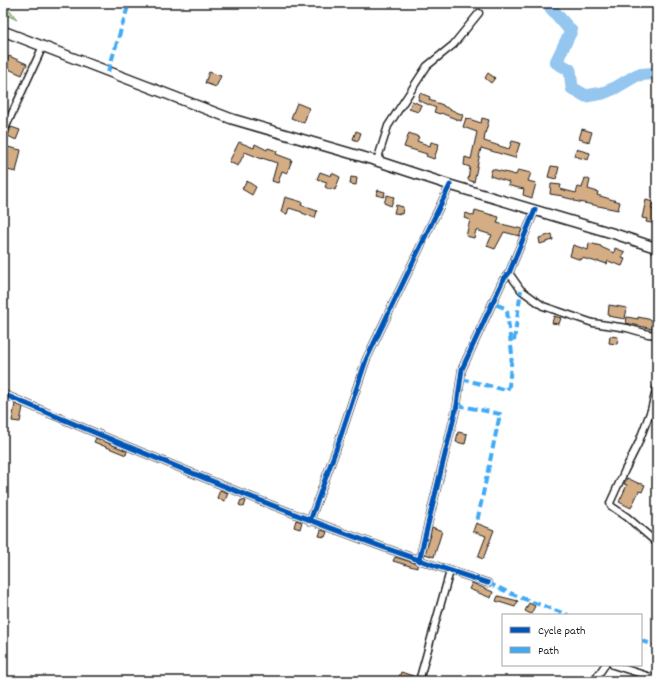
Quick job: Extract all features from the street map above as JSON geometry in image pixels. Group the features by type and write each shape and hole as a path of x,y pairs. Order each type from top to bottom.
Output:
{"main road":[{"path":"3,31 232,119 377,161 450,185 657,248"}],"street":[{"path":"377,161 388,126 427,66 453,45 479,13"},
{"path":"3,133 43,46"},
{"path":"310,521 366,360 450,185"},
{"path":"419,561 457,405 462,369 503,280 509,273 535,210"},
{"path":"509,273 521,290 543,306 593,323 627,328 657,335"},
{"path":"657,386 651,410 638,444 610,503 611,506 657,542"},
{"path":"3,394 310,521 419,561 488,583"},
{"path":"419,681 450,571"},
{"path":"594,681 604,666"},
{"path":"616,666 657,678"}],"green space":[{"path":"3,3 5,3 17,20 3,13"}],"building":[{"path":"9,56 27,64 22,75 4,67"},
{"path":"209,72 221,76 216,87 205,83"},
{"path":"488,73 495,78 491,83 485,78"},
{"path":"420,93 430,97 429,100 463,115 461,121 441,113 434,112 436,108 418,100"},
{"path":"412,101 421,105 418,112 409,109"},
{"path":"297,103 309,108 304,123 291,118"},
{"path":"466,118 481,123 482,118 489,120 484,141 509,149 512,141 520,143 515,158 481,148 474,182 468,180 470,167 464,165 465,157 471,159 477,132 463,127"},
{"path":"11,127 20,130 16,140 8,136"},
{"path":"582,129 592,132 589,142 579,139"},
{"path":"356,131 361,133 358,141 353,139"},
{"path":"409,133 419,137 417,141 430,146 431,142 439,144 434,159 426,156 427,154 404,147"},
{"path":"239,142 254,148 255,144 267,150 268,148 277,151 276,154 292,160 287,173 282,171 278,183 272,181 277,163 245,152 238,166 229,162"},
{"path":"3,146 21,150 16,172 3,169"},
{"path":"576,149 590,153 588,160 574,156"},
{"path":"551,166 559,167 556,179 548,177"},
{"path":"492,169 516,175 518,170 531,173 528,181 536,183 532,198 523,195 524,189 508,185 509,182 490,176"},
{"path":"320,172 331,176 332,173 340,177 335,190 325,187 327,182 317,179"},
{"path":"351,177 357,178 356,185 350,184"},
{"path":"585,178 590,180 588,189 598,192 597,195 620,202 618,210 574,201 575,200 563,196 550,194 551,184 561,185 560,189 576,193 578,187 582,188"},
{"path":"247,181 256,187 252,195 242,189"},
{"path":"378,190 385,192 384,197 376,195"},
{"path":"387,195 394,197 391,206 384,203"},
{"path":"285,197 302,202 301,205 317,211 315,218 289,208 287,214 281,212"},
{"path":"646,200 653,202 651,209 656,210 657,224 646,222 647,219 642,218"},
{"path":"396,205 403,207 402,214 394,213"},
{"path":"475,210 499,217 497,223 522,229 519,236 504,232 495,249 487,246 492,235 476,230 474,238 466,236 470,220 464,218 466,213 474,216"},
{"path":"552,234 553,240 540,244 539,238"},
{"path":"589,243 601,246 614,253 615,248 625,252 622,258 625,259 622,266 608,261 607,264 582,258 581,260 570,256 573,245 588,250"},
{"path":"609,305 627,308 625,319 608,316"},
{"path":"554,316 561,318 559,324 552,323"},
{"path":"627,317 638,319 638,317 657,321 657,330 626,323"},
{"path":"610,336 618,337 617,344 609,343"},
{"path":"15,404 23,407 20,422 12,421"},
{"path":"458,432 467,434 465,444 456,442"},
{"path":"96,438 127,451 126,455 94,442"},
{"path":"627,478 645,485 642,492 639,491 631,508 619,502 627,485 624,484"},
{"path":"220,490 228,493 225,501 217,498"},
{"path":"241,500 246,501 244,507 239,505"},
{"path":"296,520 302,522 300,529 294,527"},
{"path":"476,523 494,530 483,559 478,557 486,536 473,531"},
{"path":"432,527 442,531 434,557 425,554"},
{"path":"321,530 327,532 325,537 319,536"},
{"path":"395,557 415,563 417,568 393,561"},
{"path":"472,583 493,592 491,598 469,589"},
{"path":"498,596 518,601 515,607 496,601"},
{"path":"529,603 535,606 531,614 525,611"},
{"path":"401,672 413,676 411,681 398,680"}],"waterway":[{"path":"554,3 551,8 571,31 556,62 570,70 572,88 586,96 603,93 637,75 657,73"}],"marked path":[{"path":"108,72 129,3"},
{"path":"514,341 521,290"},
{"path":"461,379 507,390 509,386 512,354 507,311 505,308 492,303"},
{"path":"457,405 500,414 477,522"},
{"path":"488,583 519,597 565,614"},
{"path":"642,641 657,645"}],"cycle path":[{"path":"310,521 366,360 450,185"},
{"path":"419,561 457,405 462,369 503,280 509,273 535,210"},
{"path":"3,394 304,518 365,541 488,583"}]}
